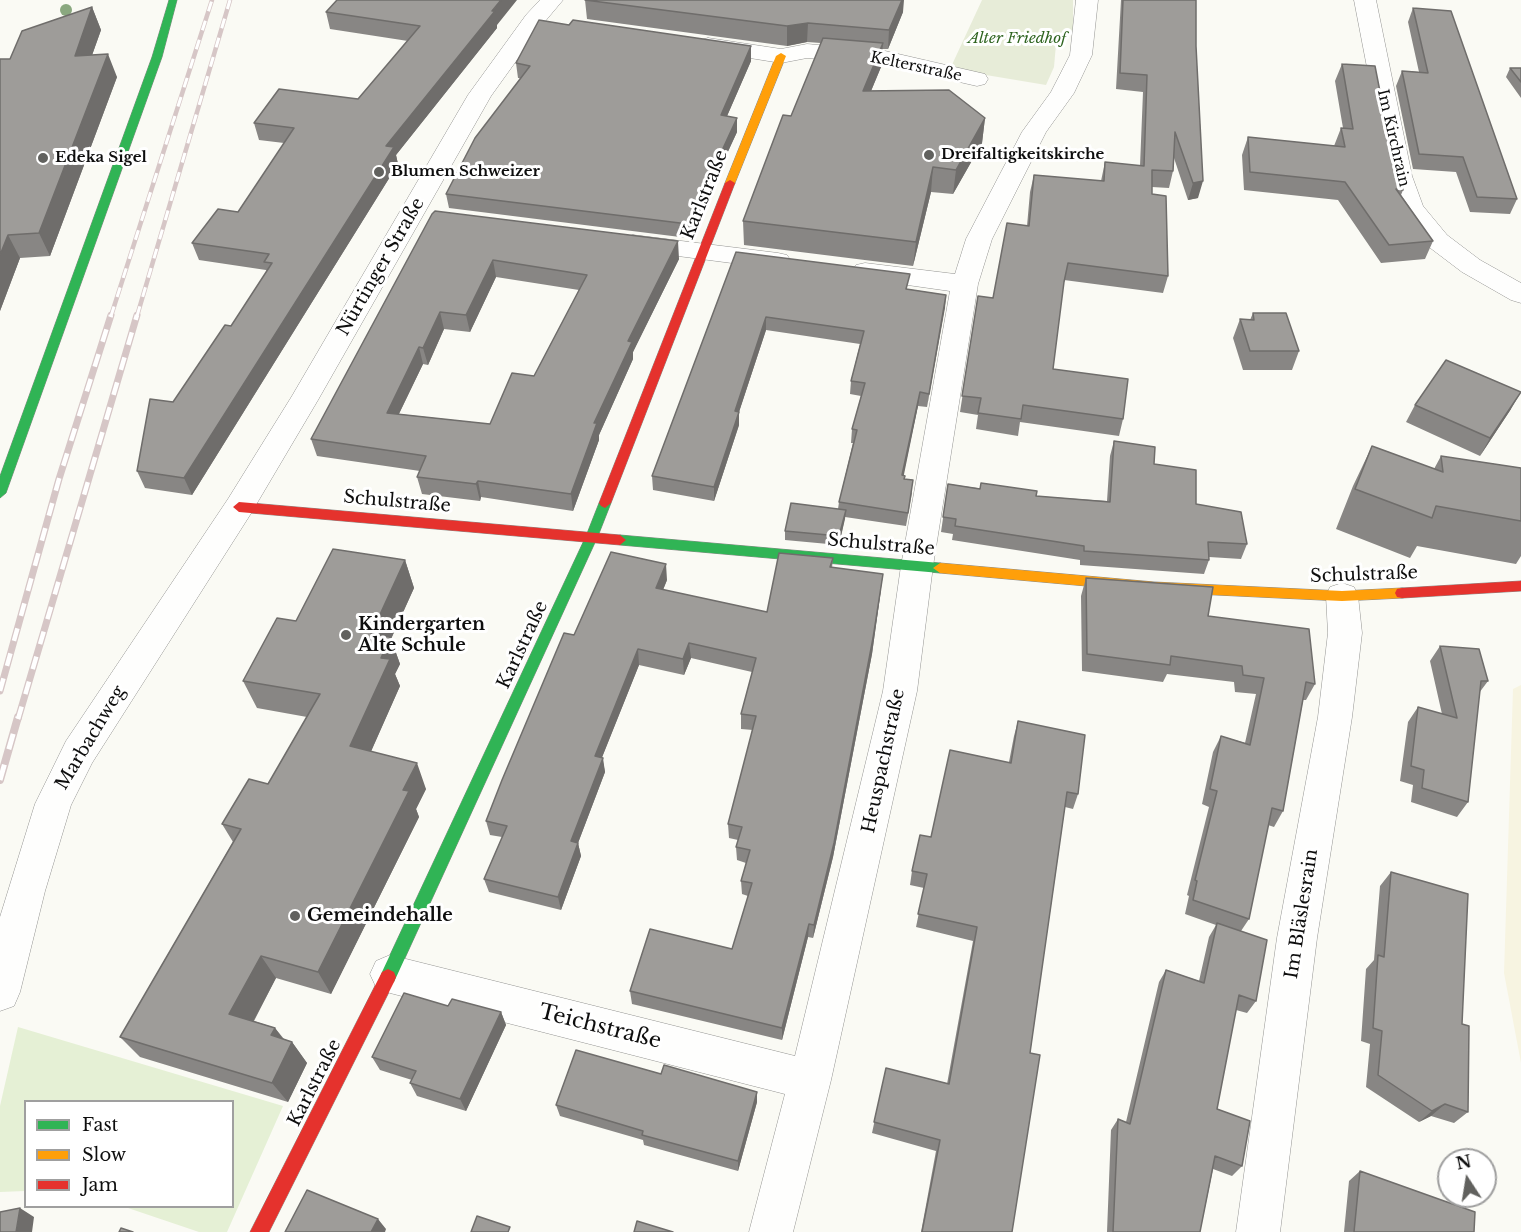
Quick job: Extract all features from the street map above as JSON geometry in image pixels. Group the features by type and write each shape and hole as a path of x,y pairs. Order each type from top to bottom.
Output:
{"street":[{"path":"0,493 157,57 173,0"},
{"name":"Heuspachstraße","path":"771,1232 810,1080 900,691 917,566 965,284 978,239 1035,132 1062,93 1081,55 1087,0"},
{"name":"Im Kirchrain","path":"1365,0 1400,176 1411,207 1438,241 1471,266 1521,294"},
{"name":"Nürtinger Straße","path":"216,539 239,507 304,400 423,216 480,95 547,14"},
{"name":"Kelterstraße","path":"690,43 781,56 807,51 885,58 977,79"},
{"name":"Karlstraße","path":"259,1232 390,974 592,536 781,56"},
{"path":"609,240 805,264"},
{"path":"839,268 965,284"},
{"name":"Schulstraße","path":"239,507 592,536 1154,587 1342,596 1521,586"},
{"name":"Marbachweg","path":"0,992 26,891 53,804 79,752 216,539"},
{"name":"Im Bläslesrain","path":"1258,1232 1297,938 1335,717 1345,633 1342,596"},
{"name":"Teichstraße","path":"390,974 810,1080"}],"shaded area":[{"path":"1521,685 1521,1063 1504,973 1513,689"}],"green space":[{"name":"Alter Friedhof","path":"982,0 1073,0 1073,33 1057,33 1054,67 1046,85 950,69"},
{"path":"18,1027 283,1106 227,1232 199,1232 128,1208 234,1208 234,1100 24,1100 24,1191 0,1192 0,1106"}],"building":[{"path":"337,0 501,0 492,11 495,11 386,146 394,147 184,478 137,471 150,399 173,402 225,325 231,326 272,263 264,262 269,254 192,243 218,209 238,212 294,128 254,123 279,89 358,99 420,26 326,12"},
{"path":"585,0 902,0 889,30 808,23 787,26"},
{"path":"1123,0 1196,0 1203,181 1193,183 1175,132 1173,171 1152,170 1152,194 1166,196 1168,276 1068,263 1053,369 1128,379 1123,419 1023,405 1021,419 978,413 981,398 962,396 978,296 993,298 1007,223 1029,226 1034,175 1104,181 1105,162 1144,166 1147,75 1120,73"},
{"name":"Edeka Sigel","path":"92,7 75,56 108,54 39,233 8,235 0,255 0,59 10,59 22,31"},
{"path":"1413,8 1451,11 1517,199 1477,197 1463,157 1419,154 1402,71 1428,73"},
{"path":"539,20 569,25 573,20 751,46 721,115 737,118 688,224 446,194 475,138 530,66 516,63"},
{"path":"823,38 883,43 863,91 949,90 985,118 956,170 933,167 916,242 743,221 783,115 791,116"},
{"path":"1342,64 1375,66 1393,158 1403,190 1396,189 1433,241 1389,245 1345,182 1250,172 1248,137 1345,147 1341,128 1353,129"},
{"path":"1510,68 1521,68 1521,82"},
{"path":"435,211 678,241 628,341 632,342 594,423 597,423 571,494 478,481 476,484 417,477 426,456 311,439","holes":["493,260 587,275 534,376 512,373 490,424 387,413 419,347 423,348 440,312 466,315"]},
{"path":"736,252 910,274 906,289 946,295 929,394 920,392 902,475 905,476 904,479 913,480 908,513 839,502 857,430 852,429 865,383 851,381 864,331 766,317 735,411 739,412 714,487 652,476"},
{"path":"1253,313 1286,313 1299,351 1250,351 1240,319 1254,320"},
{"path":"1446,360 1521,392 1490,438 1415,405"},
{"path":"1114,441 1155,447 1154,464 1196,470 1196,504 1241,512 1247,544 1208,542 1209,560 1084,551 1084,546 955,526 956,519 943,517 948,484 980,489 981,483 1037,491 1036,496 1110,502"},
{"path":"1372,446 1443,472 1441,456 1521,468 1521,521 1436,506 1432,518 1355,489"},
{"path":"791,503 846,510 839,536 785,531"},
{"path":"333,549 405,560 371,634 390,637 381,658 390,659 350,746 417,763 403,790 409,791 318,972 261,956 229,1014 275,1028 271,1035 292,1042 272,1083 120,1037 241,829 222,824 249,779 268,784 320,694 243,681 277,618 296,621"},
{"path":"611,552 666,564 656,588 767,612 779,553 833,558 830,567 883,574 834,843 814,925 809,924 782,1028 630,991 650,929 732,949 752,883 741,881 750,850 736,847 742,827 728,824 756,716 741,714 756,658 689,643 683,659 638,649 595,756 603,758 571,841 578,843 558,897 484,879 507,826 486,821 564,633 574,635"},
{"path":"1086,578 1213,587 1208,616 1309,629 1315,684 1306,682 1283,811 1272,808 1249,919 1193,900 1197,881 1195,880 1217,791 1210,789 1221,736 1250,745 1264,678 1243,675 1242,666 1171,656 1170,665 1087,654"},
{"path":"1440,646 1479,649 1488,681 1481,681 1468,802 1422,788 1424,770 1411,766 1418,707 1457,718"},
{"path":"1018,721 1085,735 1078,794 1067,792 1030,1053 1040,1055 1012,1232 922,1232 940,1140 874,1122 886,1068 949,1084 977,927 918,914 927,874 912,871 920,835 931,837 950,750 1011,763"},
{"path":"1391,872 1468,894 1462,1024 1469,1026 1468,1112 1445,1104 1432,1111 1378,1075 1382,1031 1373,1028 1378,955 1384,957"},
{"path":"1217,923 1267,940 1256,1001 1239,995 1217,1109 1250,1121 1242,1166 1215,1156 1200,1232 1113,1232 1118,1119 1130,1124 1166,970 1204,983"},
{"path":"404,993 448,1006 452,999 501,1012 460,1099 410,1083 416,1071 372,1057"},
{"path":"576,1050 661,1074 664,1065 757,1092 738,1161 642,1135 643,1131 556,1105"},
{"path":"1360,1171 1437,1198 1437,1208 1464,1208 1475,1212 1474,1232 1354,1232"},
{"path":"307,1190 378,1219 371,1232 285,1232"},
{"path":"20,1208 16,1232 0,1232 0,1212"},
{"path":"477,1216 510,1227 508,1232 471,1232"},
{"path":"637,1221 673,1232 634,1232"},
{"path":"121,1228 133,1232 119,1232"}],"railway":[{"path":"111,316 212,0"},
{"path":"137,316 230,0"},
{"path":"0,691 59,479 111,315"},
{"path":"18,719 137,315"},
{"path":"0,780 18,717"}],"traffic: fast":[{"path":"0,493 157,57 173,0"},
{"path":"388,977 592,536 605,503"},
{"path":"620,540 940,568"}],"traffic: slow":[{"path":"730,183 781,56"},
{"path":"940,568 1154,587 1342,596 1402,593"}],"traffic: jam":[{"path":"605,503 730,183"},
{"path":"239,507 620,540"},
{"path":"1402,593 1521,586"},
{"path":"259,1232 388,977"}],"place":[{"name":"Dreifaltigkeitskirche","path":"929,155"},
{"name":"Edeka Sigel","path":"43,158"},
{"name":"Blumen Schweizer","path":"379,172"},
{"name":"Kindergarten Alte Schule","path":"346,635"},
{"name":"Gemeindehalle","path":"295,916"}]}
